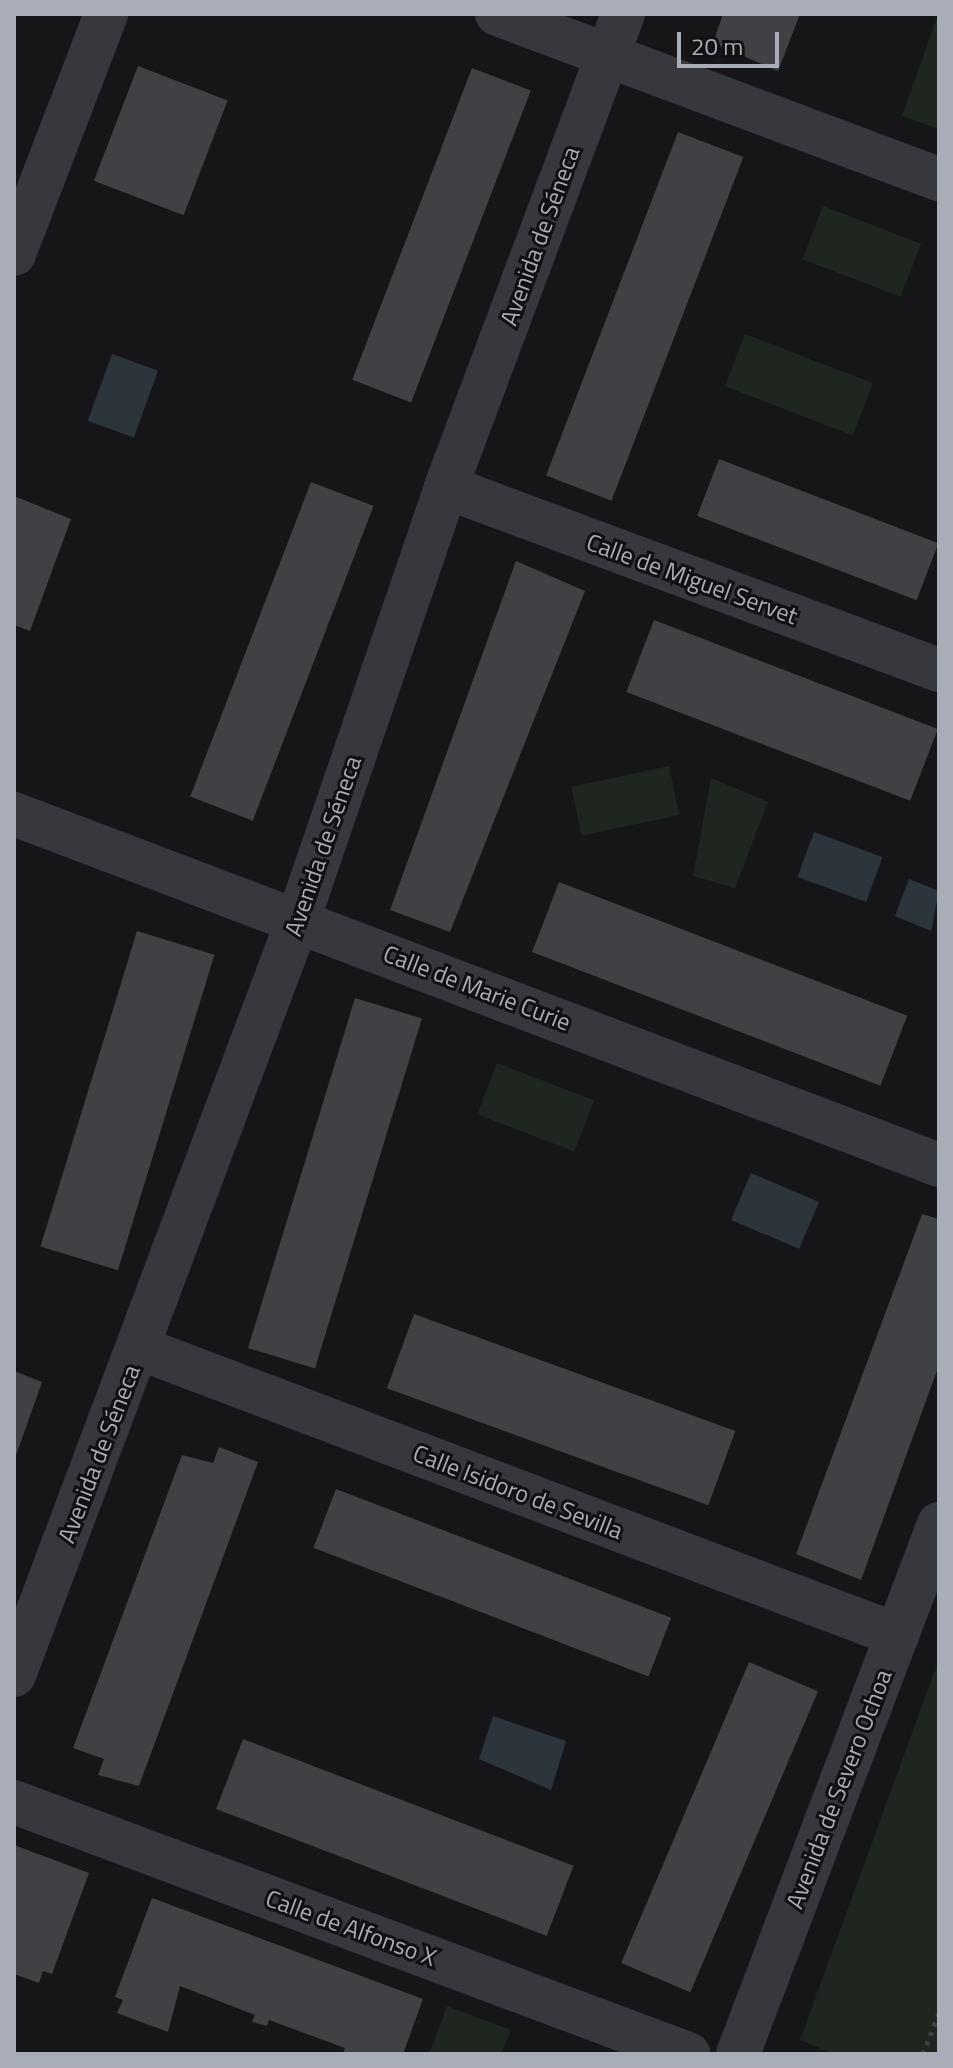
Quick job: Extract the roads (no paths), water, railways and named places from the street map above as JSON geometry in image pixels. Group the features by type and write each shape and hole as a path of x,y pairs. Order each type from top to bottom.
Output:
{"street":[{"path":"14,254 106,14"},
{"path":"497,14 939,179"},
{"name":"Avenida de Séneca","path":"14,1675 298,920 446,487 623,14"},
{"name":"Calle de Miguel Servet","path":"446,487 939,670"},
{"name":"Calle de Marie Curie","path":"14,814 939,1165"},
{"name":"Calle Isidoro de Sevilla","path":"139,1348 897,1635"},
{"name":"Avenida de Severo Ochoa","path":"738,2054 939,1524"},
{"name":"Calle de Alfonso X","path":"14,1802 688,2054"}]}
